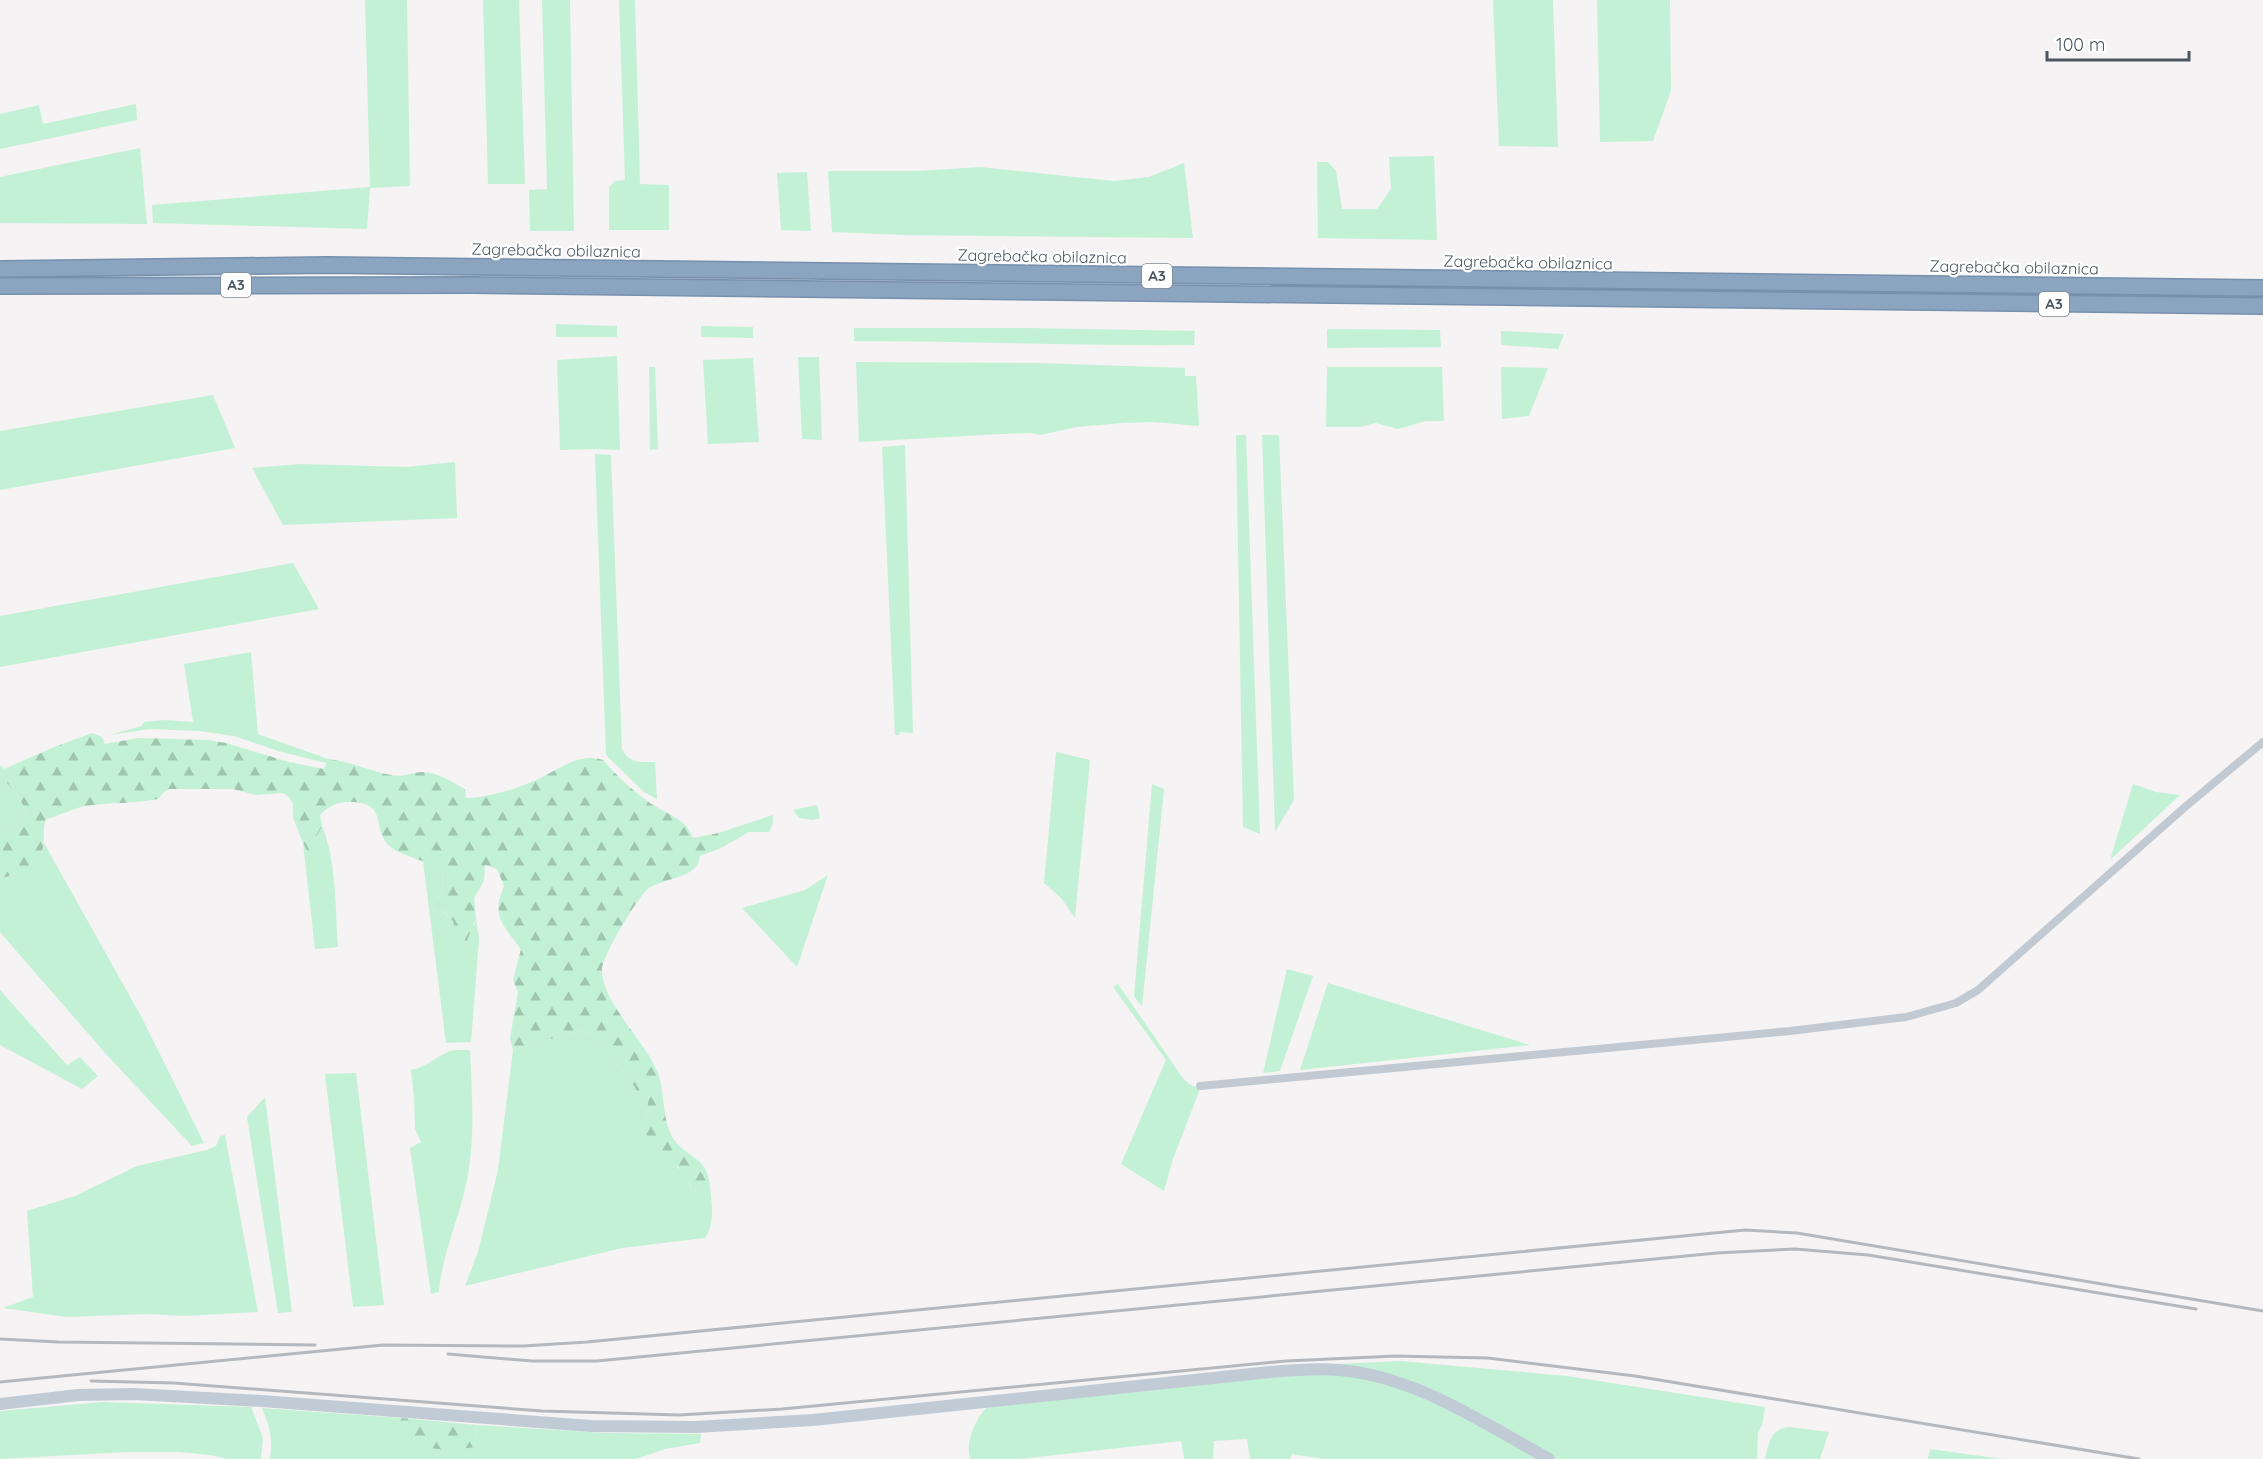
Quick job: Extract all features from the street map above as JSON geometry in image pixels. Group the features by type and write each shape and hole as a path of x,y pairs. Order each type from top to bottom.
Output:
{"highway":[{"name":"Zagrebačka obilaznica","path":"0,268 174,265 398,266 2263,288"},
{"name":"A3","path":"0,286 472,285 2263,306"}],"main road":[{"path":"0,1404 78,1395 134,1394 241,1399 591,1425 696,1428 813,1420 1270,1372 1338,1369 1405,1384 1492,1427 1549,1459"}],"street":[{"path":"1200,1086 1790,1031 1906,1017 1956,1003 1978,990 2185,807 2263,742"}],"green space":[{"path":"365,0 407,0 410,186 370,188 367,229 153,223 152,205 370,187"},
{"path":"483,0 519,0 525,184 488,184"},
{"path":"542,0 570,0 574,231 530,231 529,190 547,189"},
{"path":"619,0 635,0 640,184 669,185 669,230 609,230 609,187 615,181 625,180"},
{"path":"1493,0 1553,0 1558,147 1499,146"},
{"path":"1597,0 1670,0 1671,91 1653,141 1600,142"},
{"path":"136,104 137,120 0,149 0,114 39,105 43,124"},
{"path":"140,148 147,224 0,223 0,177"},
{"path":"1434,156 1437,240 1318,238 1317,162 1328,162 1336,171 1342,209 1377,209 1391,189 1389,157"},
{"path":"1184,163 1193,238 904,235 832,232 828,171 920,171 980,167 1114,181 1149,177"},
{"path":"807,172 811,231 781,230 777,173"},
{"path":"556,324 617,326 617,337 556,337"},
{"path":"701,326 753,327 753,338 701,337"},
{"path":"854,328 1195,331 1194,345 1109,345 854,341"},
{"path":"1327,329 1440,330 1441,347 1327,348"},
{"path":"1501,331 1564,334 1558,349 1501,345"},
{"path":"617,356 620,450 560,450 557,360"},
{"path":"798,357 819,357 822,440 802,439"},
{"path":"753,358 759,442 708,444 703,360"},
{"path":"856,362 1037,363 1185,368 1185,376 1196,376 1199,426 1153,422 1123,423 1077,427 1040,435 1001,434 859,442"},
{"path":"649,367 655,367 658,449 650,450"},
{"path":"1327,367 1442,367 1444,421 1426,421 1398,429 1376,423 1359,427 1326,427"},
{"path":"1501,367 1548,368 1529,416 1502,419"},
{"path":"213,395 235,448 0,490 0,431"},
{"path":"1236,435 1246,435 1260,834 1243,827"},
{"path":"1262,435 1279,435 1294,800 1275,832"},
{"path":"905,445 913,733 900,732 899,735 895,735 882,447"},
{"path":"595,454 611,455 622,749 632,760 655,762 657,799 644,792 606,755"},
{"path":"455,462 457,518 283,525 252,468 301,464 406,467"},
{"path":"293,563 319,609 0,667 0,616"},
{"path":"251,652 258,734 328,759 326,763 278,751 234,736 199,731 150,729 109,735 142,726 144,722 164,720 193,722 184,664"},
{"path":"92,733 102,737 105,744 138,738 208,740 324,769 328,759 396,776 419,772 429,773 445,778 465,789 466,798 509,790 534,781 576,760 593,758 603,760 637,793 681,821 693,838 718,833 721,848 700,856 694,869 655,885 644,893 614,940 602,970 609,996 658,1073 666,1120 671,1135 682,1149 705,1168 710,1187 691,1189 681,1169 648,1145 645,1124 649,1095 638,1093 629,1077 590,1034 582,1030 513,1050 510,1039 518,992 513,981 521,949 501,920 499,906 504,886 497,869 485,865 484,881 474,898 476,918 466,943 459,943 453,921 437,903 443,886 442,872 395,850 382,835 376,813 371,807 362,803 341,802 323,812 320,815 322,826 308,852 293,818 293,804 283,793 256,795 233,789 169,789 158,799 81,807 46,819 43,847 38,859 26,868 0,879 0,834 29,818 21,801 1,775 4,769"},
{"path":"1056,752 1090,760 1075,918 1061,898 1044,883"},
{"path":"0,765 4,769 1,775 21,801 29,818 0,834"},
{"path":"1152,784 1164,789 1142,1007 1134,996"},
{"path":"2133,784 2156,792 2180,795 2110,860"},
{"path":"817,805 820,818 813,820 799,818 793,810"},
{"path":"773,815 773,823 769,832 749,832 721,848 718,833"},
{"path":"322,826 333,870 338,947 315,949 303,843 308,851"},
{"path":"44,843 142,1018 204,1143 192,1146 105,1053 0,932 0,879 13,875 42,853"},
{"path":"423,861 433,864 442,872 443,886 437,903 444,913 457,921 474,926 476,918 479,939 471,1042 446,1043"},
{"path":"828,875 797,967 742,908 805,890"},
{"path":"1287,969 1313,976 1280,1071 1263,1073"},
{"path":"1328,983 1530,1045 1300,1070"},
{"path":"1118,984 1182,1077 1189,1084 1200,1089 1173,1159 1164,1191 1121,1164 1166,1060 1113,987"},
{"path":"0,990 67,1065 80,1057 98,1076 82,1089 0,1045"},
{"path":"582,1030 590,1034 629,1077 649,1095 645,1124 678,1168 687,1172 691,1189 710,1187 712,1214 708,1232 705,1238 622,1248 465,1286 478,1252 498,1170 513,1050"},
{"path":"455,1050 470,1050 471,1155 462,1202 446,1252 439,1292 431,1294 410,1148 421,1142 415,1129 411,1070"},
{"path":"356,1073 384,1305 353,1307 325,1074"},
{"path":"265,1097 292,1312 278,1313 247,1117"},
{"path":"225,1135 258,1312 184,1316 147,1314 67,1317 3,1308 33,1297 27,1211 75,1196 137,1166 207,1150 216,1146 220,1136"},
{"path":"1400,1361 1567,1376 1765,1407 1762,1425 1758,1432 1757,1459 1557,1459 1437,1395 1314,1365"},
{"path":"1320,1373 1381,1382 1419,1395 1541,1459 1323,1459 1292,1454 1290,1459 1250,1459 1247,1439 1214,1441 1213,1459 1184,1459 1181,1441 1020,1459 970,1459 970,1437 980,1416 989,1405"},
{"path":"103,1402 251,1407 263,1438 261,1459 227,1459 179,1452 126,1452 0,1459 0,1411"},
{"path":"262,1408 402,1418 397,1425 475,1447 477,1425 608,1433 701,1434 700,1443 665,1449 636,1459 270,1459 270,1433"},
{"path":"402,1418 477,1425 475,1447 436,1449 408,1442 399,1437 397,1425"},
{"path":"1789,1427 1829,1432 1820,1459 1765,1459 1769,1442 1774,1434"},
{"path":"1930,1449 1995,1458 2004,1459 1928,1459"}],"railway":[{"path":"0,1382 383,1345 523,1346 587,1342 1745,1230 1797,1233 2263,1311"},
{"path":"448,1354 532,1361 597,1361 1717,1253 1795,1249 1868,1255 2196,1309"},
{"path":"0,1339 58,1342 315,1345"},
{"path":"91,1381 174,1383 542,1411 679,1415 782,1409 1286,1361 1395,1356 1488,1358 1635,1376 2139,1459"}]}
